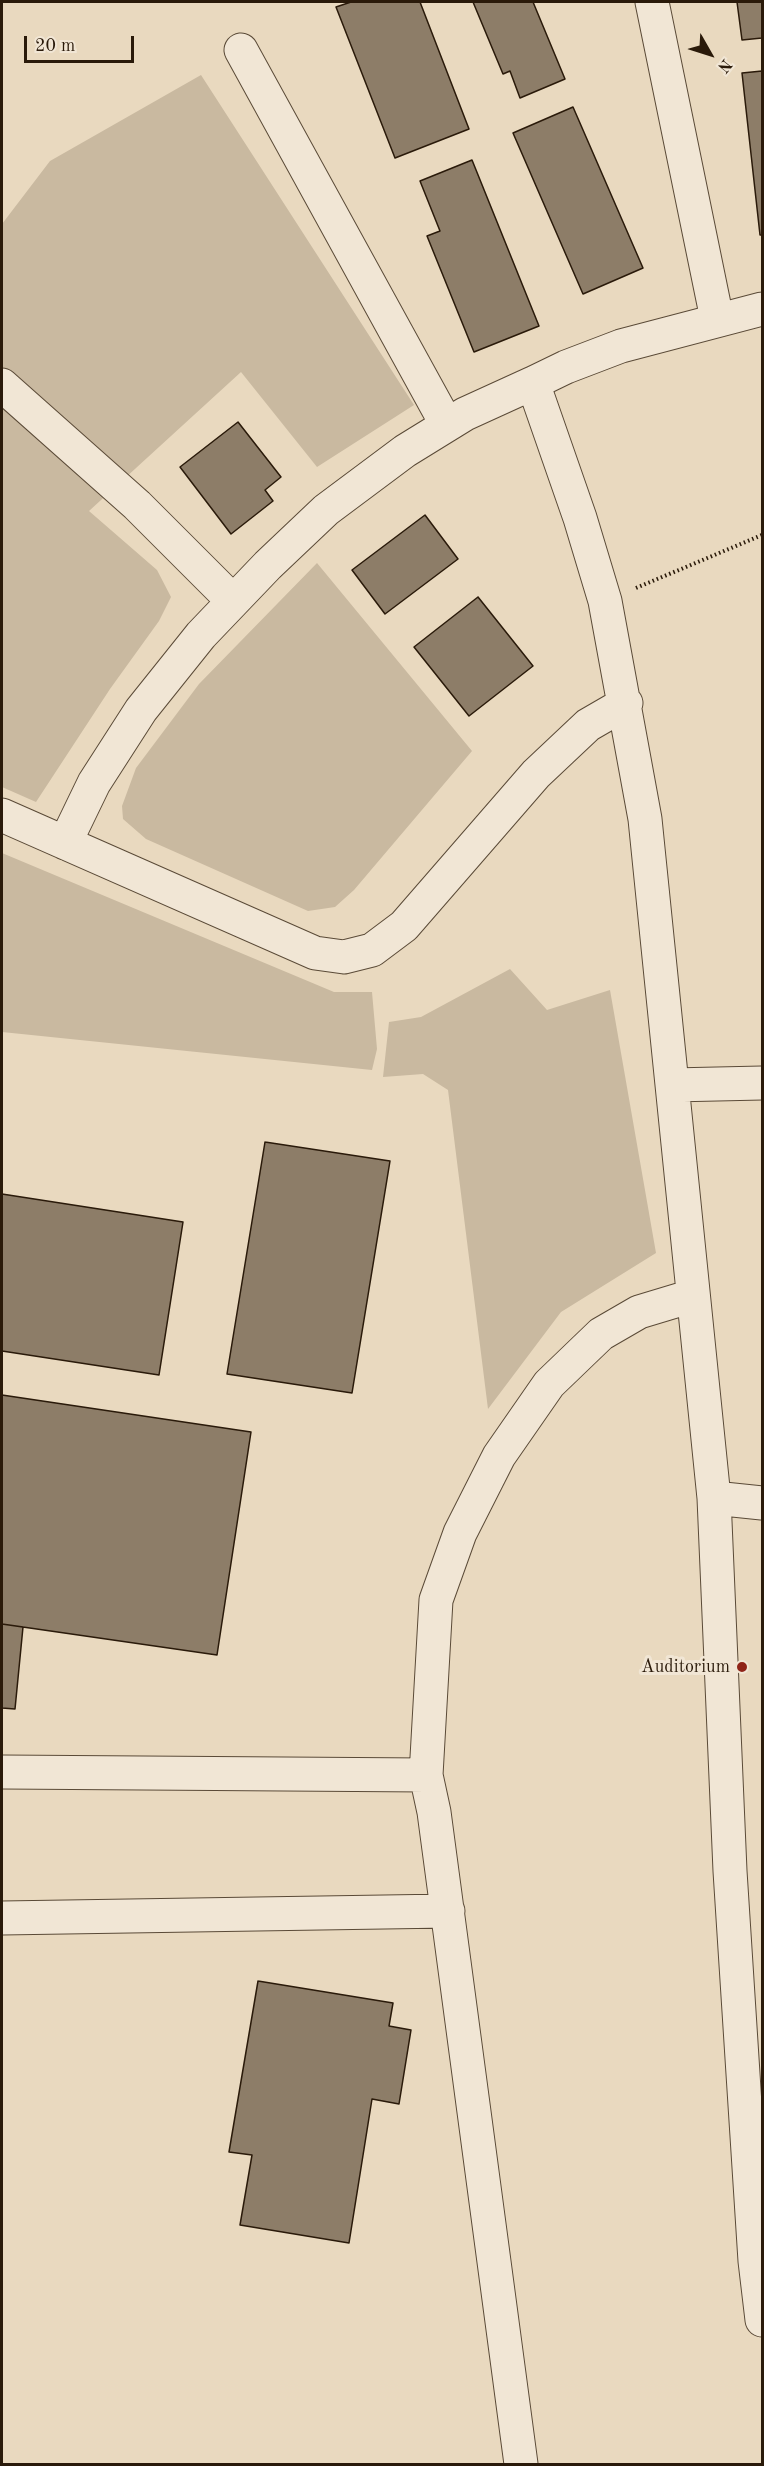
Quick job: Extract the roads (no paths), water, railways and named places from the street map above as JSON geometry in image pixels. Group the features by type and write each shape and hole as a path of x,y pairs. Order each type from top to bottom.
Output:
{"street":[{"path":"652,2 717,319"},
{"path":"242,50 447,425"},
{"path":"65,843 94,783 141,710 201,635 326,510 405,451 447,425 566,367 621,345 762,309"},
{"path":"533,383 580,518 605,602 626,703 645,819 714,1498 731,1882 755,2261 762,2320"},
{"path":"2,385 137,505 233,601"},
{"path":"2,815 315,953 344,957 372,950 404,926 536,774 588,725 626,703"},
{"path":"672,1085 762,1083"},
{"path":"521,2464 448,1911 434,1812 426,1775 436,1600 460,1533 499,1456 549,1384 601,1334 639,1312 692,1296"},
{"path":"714,1498 762,1503"},
{"path":"2,1772 426,1775"},
{"path":"2,1918 448,1911"}],"place":[{"name":"Auditorium","path":"742,1667"}]}
